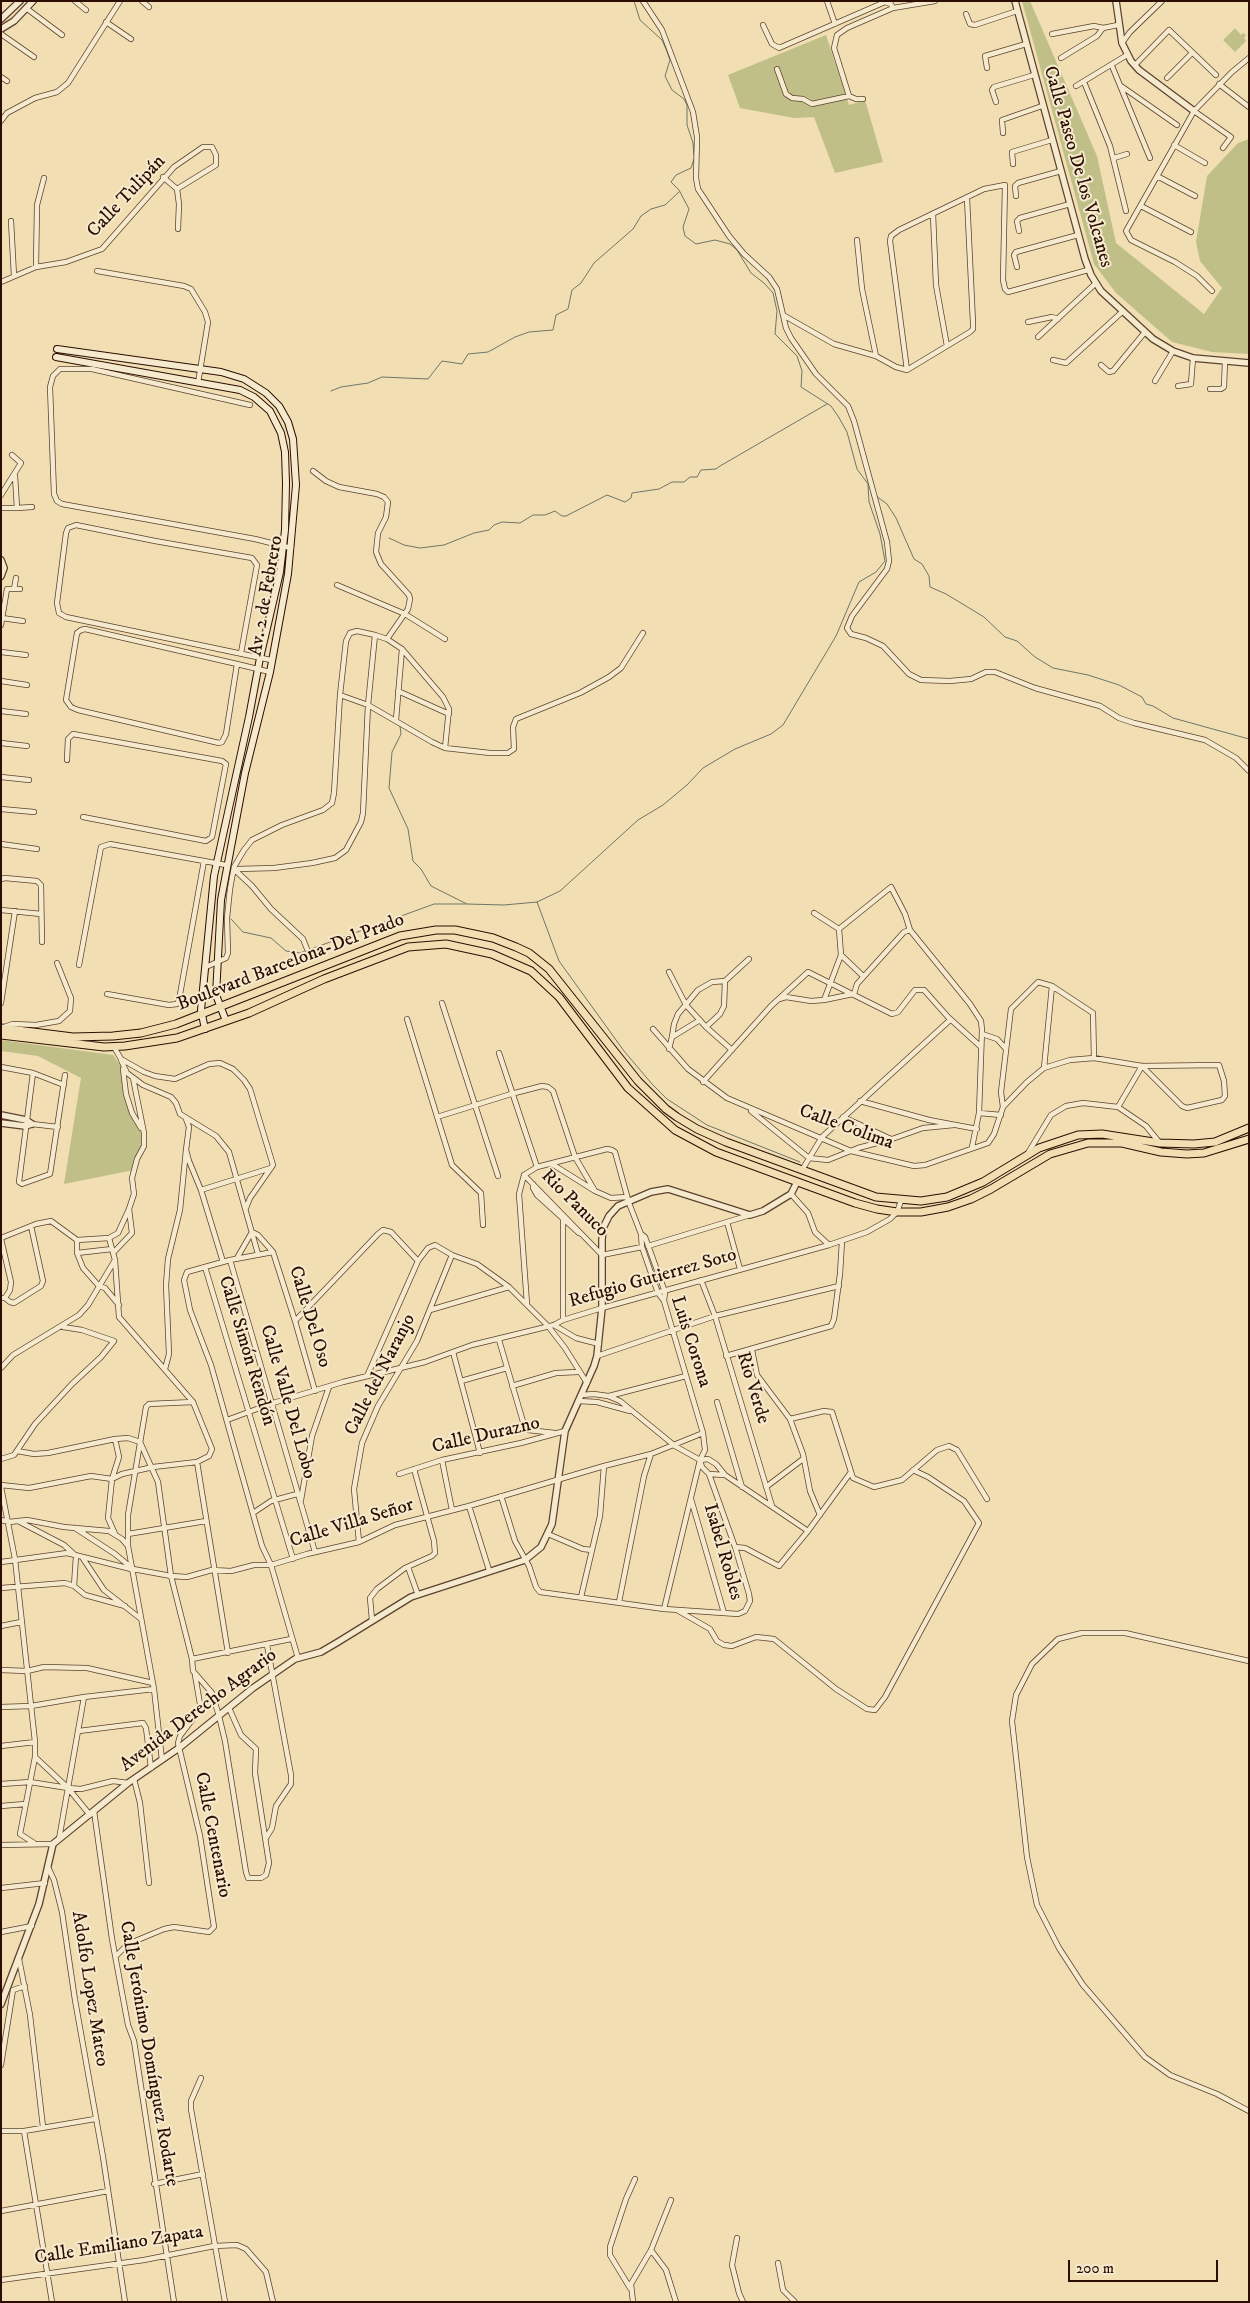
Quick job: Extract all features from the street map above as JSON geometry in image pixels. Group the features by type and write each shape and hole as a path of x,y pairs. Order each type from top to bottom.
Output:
{"main road":[{"name":"Av. 2 de Febrero","path":"57,349 221,372 244,379 266,393 279,406 288,422 295,452 296,477 288,574 270,672 244,773 221,900 216,995 226,1022"},
{"name":"Av. 2 de Febrero","path":"56,357 240,390 254,397 270,411 281,433 285,452 285,511 280,572 216,864 202,1014 206,1028"},
{"name":"Boulevard Barcelona-Del Prado","path":"72,1040 141,1033 176,1024 400,936 436,930 473,932 529,953 549,969 638,1080 666,1109 697,1129 876,1197 922,1202 947,1197 966,1191 983,1182 1039,1148 1078,1136 1102,1134 1160,1143 1215,1142 1249,1128"},
{"name":"Boulevard Barcelona-Del Prado","path":"72,1040 114,1047 177,1038 226,1022 324,979 408,947 446,944 467,947 515,962 531,971 559,997 628,1088 675,1130 716,1152 855,1203 897,1212 921,1212 948,1207 971,1199 1050,1154 1079,1145 1104,1142 1161,1152 1204,1153 1249,1139"},
{"path":"1,1028 72,1040"},
{"path":"1,1035 72,1040"},
{"path":"660,1118 666,1109"}],"street":[{"path":"1,18 20,1"},
{"path":"1,29 32,1"},
{"path":"75,1 86,10"},
{"path":"1,121 8,113 35,98 57,92 68,83 120,1"},
{"path":"142,1 149,7"},
{"path":"643,1 662,30 693,112 698,137 696,178 698,189 729,236 744,254 769,277 777,288 783,315 791,338 812,368 848,406 860,442 889,552 887,569 852,616 847,628 850,634 866,638 883,646 909,674 921,680 950,681 971,679 986,672 995,672 1035,688 1100,706 1120,718 1205,740 1236,758 1249,771"},
{"path":"826,1 835,24"},
{"path":"763,25 772,44 779,48 886,2 895,5 913,6 934,1"},
{"name":"Calle Paseo De los Volcanes","path":"1015,1 1088,270 1096,283 1109,300 1122,312 1173,351 1193,358 1249,362"},
{"path":"1116,1 1118,25 1127,56 1135,65 1194,111 1231,137 1223,148"},
{"path":"1122,43 1130,32 1162,1"},
{"path":"849,96 834,48 835,39 846,28 895,5"},
{"path":"26,8 62,35"},
{"path":"966,14 970,24 975,25 1017,11"},
{"path":"106,22 131,38"},
{"path":"1052,34 1094,26 1103,28 1118,25"},
{"path":"1061,58 1097,36 1103,28"},
{"path":"1135,65 1168,30 1216,75"},
{"path":"1,34 34,57"},
{"path":"987,68 985,56 1026,44"},
{"path":"1168,78 1192,53"},
{"path":"1076,86 1127,56"},
{"path":"1212,291 1186,269 1131,240 1126,231 1194,111 1219,84 1248,61"},
{"path":"1112,66 1150,158"},
{"path":"777,69 786,94 792,98 803,99 812,104 849,96 863,99"},
{"path":"996,102 992,90 994,87 1034,75"},
{"path":"1,77 8,81"},
{"path":"1084,82 1114,158 1126,210"},
{"path":"1219,84 1249,107"},
{"path":"1120,86 1177,125"},
{"path":"1003,133 1002,120 1042,106"},
{"path":"1013,164 1012,152 1052,140"},
{"path":"1174,145 1205,163"},
{"name":"Calle Tulipán","path":"1,282 36,267 66,262 102,249 138,211 163,177 186,158 208,146 212,147 215,151 216,164 177,189"},
{"path":"1114,158 1127,154"},
{"path":"1016,196 1015,186 1018,183 1061,171"},
{"path":"1157,176 1195,196"},
{"path":"163,177 177,189 179,204 178,229"},
{"path":"36,267 36,216 44,178"},
{"path":"907,370 890,241 899,230 984,189 1005,185 1003,280 1005,289 1008,292 1088,270"},
{"path":"783,315 834,344 876,356 896,367 907,370 973,329 967,198"},
{"path":"1019,232 1017,222 1020,218 1070,204"},
{"path":"1141,206 1191,232"},
{"path":"933,214 936,285 946,346"},
{"path":"11,221 14,276"},
{"path":"1017,267 1015,253 1078,235"},
{"path":"857,240 862,289 876,356"},
{"path":"97,271 184,286 191,289 205,312 208,322 198,383"},
{"path":"1038,337 1096,283"},
{"path":"1054,360 1066,363 1122,312"},
{"path":"1028,322 1052,316 1058,319"},
{"path":"1100,365 1109,372 1113,371 1146,332"},
{"path":"56,357 57,349"},
{"path":"1155,381 1173,351"},
{"path":"1178,386 1191,384 1193,358"},
{"path":"1210,389 1223,388 1226,361"},
{"path":"250,405 92,369 60,369 53,376 50,387 54,494 57,501 62,504 291,548"},
{"path":"12,455 27,468"},
{"path":"1,495 22,463"},
{"path":"313,471 326,481 339,487 377,494 384,497 388,502 386,517 378,533 376,552 381,564 409,595 410,605 387,639"},
{"path":"15,476 17,508"},
{"path":"1,508 32,507"},
{"path":"242,653 257,565 252,558 147,540 76,525 68,528 57,603 59,613 66,617 271,660"},
{"path":"1,560 4,568 1,576"},
{"path":"14,589 16,578"},
{"path":"337,585 405,614 445,638"},
{"path":"1,625 7,589 20,589"},
{"path":"2,618 23,622"},
{"path":"237,664 226,734 222,742 219,743 78,710 71,707 66,700 77,634 81,630 237,664 270,672"},
{"path":"206,967 226,958 228,953 227,918 230,889 234,867 244,850 252,840 282,825 323,810 332,803 340,695 347,636 350,633 357,631 375,635 387,639 402,649 444,697 449,709 445,748"},
{"path":"340,695 368,705 445,748 508,753 514,749 513,727 516,719 580,693 609,677 621,668 644,633"},
{"path":"307,949 303,939 271,909 236,870 312,863 335,858 346,850 359,827 363,813 368,705 375,635"},
{"path":"396,720 402,649"},
{"path":"1,652 26,655"},
{"path":"1,681 27,685"},
{"path":"398,691 449,714"},
{"path":"1,711 26,714"},
{"path":"67,760 68,739 73,734 222,761 226,764 212,837 206,841 83,817"},
{"path":"1,743 28,746"},
{"path":"226,768 244,773"},
{"path":"1,777 29,780"},
{"path":"1,809 34,812"},
{"path":"1,844 37,849"},
{"path":"79,965 101,847 110,844 226,865"},
{"path":"107,994 169,1005 177,1004 204,861"},
{"path":"1,879 40,882 42,888 42,942"},
{"path":"838,929 891,886 905,914 910,930 970,1004 981,1021 979,1113 972,1147"},
{"path":"1,910 41,914"},
{"path":"1,1003 15,911"},
{"path":"814,913 838,929 841,955 824,1000"},
{"path":"854,994 857,984 864,976 904,932 910,930"},
{"path":"841,955 864,976"},
{"path":"669,1049 674,1024 698,990 712,982 724,982 749,959"},
{"path":"1,1028 10,1025 36,1025 59,1021 70,1011 71,998 57,964"},
{"path":"669,972 686,1005 706,1027 732,1050"},
{"path":"704,1082 779,999 808,972 895,1014 915,990 924,990 950,1020 980,1046"},
{"path":"706,1027 720,1014 724,1006 724,982"},
{"path":"1004,1107 1001,1092 1011,1010 1038,982 1052,986 1093,1013 1094,1058"},
{"path":"1044,1068 1052,986"},
{"path":"779,999 786,997 811,1001 854,994"},
{"path":"442,1003 498,1176"},
{"path":"407,1019 452,1165 480,1190 483,1225"},
{"path":"672,1037 700,1020"},
{"path":"802,1170 822,1137 950,1020"},
{"name":"Calle Colima","path":"653,1028 688,1069 727,1098 852,1151 914,1166 925,1165 988,1143 994,1134 1004,1107 1027,1082 1044,1068 1070,1060 1094,1058 1142,1066 1218,1065 1224,1081 1225,1096 1222,1100 1192,1109 1182,1106 1142,1066"},
{"path":"982,1034 997,1039 1006,1049"},
{"path":"114,1047 124,1067 126,1094 132,1113 144,1133"},
{"path":"499,1053 511,1094 537,1167"},
{"path":"121,1059 144,1072 169,1079 180,1078 213,1063 220,1063 233,1069 244,1080 250,1089 272,1161 271,1168 250,1198 246,1208"},
{"path":"1118,1106 1142,1066"},
{"path":"1,1067 33,1072 64,1085"},
{"path":"124,1067 133,1078 171,1097 176,1103 180,1114 216,1136 229,1152 258,1254"},
{"path":"33,1072 19,1182 22,1184 50,1174 65,1075"},
{"path":"31,1226 43,1282 14,1303 3,1298 10,1290 11,1282 1,1238 31,1226 51,1221 77,1240 109,1238 118,1233 134,1194 132,1178 137,1158 144,1146 144,1133 133,1078"},
{"path":"437,1117 511,1094 542,1086 548,1087 553,1091 576,1157 595,1191"},
{"path":"860,1101 977,1129"},
{"path":"1027,1155 1051,1115 1066,1106 1083,1103 1118,1106 1146,1126 1160,1143"},
{"path":"746,1107 809,1158 828,1160 923,1128 954,1125"},
{"path":"979,1113 1001,1115"},
{"path":"1,1115 26,1123"},
{"path":"8,1116 4,1123 26,1123 58,1127"},
{"path":"843,1117 892,1139"},
{"path":"164,1369 169,1354 166,1285 168,1259 180,1210 189,1127 185,1118"},
{"name":"Luis Corona","path":"576,1157 607,1149 615,1152 628,1200 641,1234 642,1247 658,1293 664,1301 703,1433 705,1450 700,1460 664,1609"},
{"path":"186,1150 201,1190 222,1262"},
{"path":"526,1304 519,1194 524,1175 537,1167 576,1157"},
{"path":"552,1164 595,1191 611,1198 628,1200"},
{"path":"201,1190 237,1177 271,1168"},
{"name":"Rio Panuco","path":"524,1175 602,1255"},
{"path":"648,1246 763,1211 791,1194 797,1182"},
{"path":"533,1184 534,1192 563,1220 587,1238"},
{"name":"Avenida Derecho Agrario","path":"53,1844 134,1779 179,1748 272,1674 298,1658 325,1649 398,1603 489,1570 525,1560 541,1547 552,1524 560,1479 562,1432 587,1383 597,1356 602,1308 603,1228 609,1216 618,1206 628,1200 651,1192 668,1190 750,1215"},
{"path":"791,1194 808,1213 815,1232 829,1245"},
{"path":"897,1212 901,1201"},
{"path":"78,1253 112,1251 132,1233 129,1209"},
{"name":"Refugio Gutierrez Soto","path":"227,1420 273,1403 402,1368 472,1345 499,1340 554,1325 563,1320 602,1308 842,1241 867,1232 890,1219 897,1212"},
{"path":"563,1220 563,1320"},
{"path":"727,1222 740,1269"},
{"path":"296,1321 378,1234 384,1230 391,1232 418,1262"},
{"path":"252,1232 273,1252"},
{"path":"237,1258 252,1232"},
{"path":"641,1234 645,1237 664,1292 664,1301"},
{"path":"34,1843 20,1834 35,1757 35,1742 15,1559 1,1486 29,1488 91,1476 112,1479 153,1467 196,1462 209,1456 212,1449 193,1402 119,1317 115,1260 109,1238"},
{"path":"77,1240 78,1253 83,1268 99,1286 105,1288 119,1306"},
{"path":"726,1356 828,1328 833,1324 842,1241"},
{"path":"367,1376 418,1262 432,1245 476,1264 510,1287 548,1326 565,1348 578,1372 587,1383"},
{"path":"602,1255 642,1247"},
{"path":"273,1252 237,1258 187,1272 185,1276 186,1294 190,1310 212,1365 262,1546 271,1565 298,1658"},
{"name":"Calle Del Oso","path":"273,1252 296,1321 315,1391"},
{"name":"Calle del Naranjo","path":"359,1542 354,1489 360,1453 378,1406 417,1341 452,1255"},
{"path":"1,1368 13,1355 63,1327 79,1315 115,1260"},
{"name":"Calle Valle Del Lobo","path":"230,1260 315,1552"},
{"name":"Calle Simón Rendón","path":"205,1267 293,1558"},
{"name":"Rio Verde","path":"701,1280 715,1316 772,1506"},
{"path":"597,1356 715,1316 838,1286"},
{"path":"430,1310 510,1287"},
{"path":"554,1325 576,1338 599,1344"},
{"path":"1,1459 14,1455 34,1424 72,1384 102,1357 114,1341 82,1330 63,1327"},
{"path":"499,1340 524,1426 528,1430 562,1432"},
{"path":"752,1350 757,1375 790,1419 803,1459 810,1490 820,1516"},
{"path":"453,1352 480,1453"},
{"path":"461,1382 507,1368"},
{"path":"512,1386 556,1373 578,1372"},
{"path":"581,1395 608,1396 686,1376"},
{"path":"301,1502 312,1436 329,1387"},
{"path":"608,1396 632,1411 675,1446 700,1460 708,1459 716,1464 725,1475 808,1531"},
{"path":"578,1401 597,1402 632,1411"},
{"path":"162,1760 154,1689 128,1546 128,1515 146,1407 149,1404 193,1402"},
{"path":"717,1402 742,1487"},
{"path":"790,1419 824,1411 832,1412 853,1478 874,1487 902,1480 937,1450 949,1446 958,1450 987,1499"},
{"name":"Calle Durazno","path":"399,1474 442,1460 480,1453 562,1432"},
{"name":"Calle Villa Señor","path":"75,1528 133,1569 187,1577 212,1570 231,1571 254,1565 271,1565 359,1542 395,1525 651,1454 675,1446 703,1433"},
{"path":"17,1451 34,1454 48,1453 115,1438 128,1438 140,1442 153,1467 158,1482 171,1576 192,1658 200,1704 199,1710 178,1740 179,1748"},
{"path":"115,1438 119,1457 112,1479 108,1518 115,1534"},
{"path":"619,1602 644,1476 651,1454"},
{"path":"766,1487 803,1459"},
{"path":"442,1460 452,1510"},
{"path":"500,1496 516,1541 540,1592 664,1609 738,1614 745,1611 750,1601 749,1594 735,1547 709,1474 702,1467 700,1460"},
{"path":"196,1462 212,1570 228,1653"},
{"path":"580,1597 600,1516 604,1466"},
{"path":"372,1620 370,1603 373,1594 408,1566 435,1553 434,1540 414,1469"},
{"path":"677,1610 710,1629 718,1641 724,1645 732,1646 756,1637 774,1639 836,1689 867,1709 875,1710 885,1697 979,1523 964,1501 928,1477 913,1470"},
{"path":"735,1547 745,1548 779,1566 820,1516 851,1472"},
{"path":"709,1474 725,1475"},
{"path":"253,1513 275,1500 297,1494"},
{"name":"Isabel Robles","path":"691,1499 724,1613"},
{"path":"469,1506 489,1570"},
{"name":"Calle Villa Señor","path":"1,1520 8,1522 27,1520 75,1528 102,1530 115,1534 128,1546"},
{"path":"18,1521 64,1545 76,1556"},
{"path":"128,1534 206,1521"},
{"path":"548,1534 582,1549 592,1550"},
{"path":"1,1562 68,1553 133,1569"},
{"path":"74,1586 76,1556"},
{"path":"82,1557 104,1590 141,1619"},
{"path":"408,1566 418,1595"},
{"path":"1,1588 65,1583 74,1586 85,1595 124,1606"},
{"path":"1,1626 21,1622"},
{"path":"1249,1661 1125,1633 1082,1633 1058,1639 1032,1664 1016,1695 1012,1721 1027,1857 1037,1905 1059,1948 1083,1985 1145,2057 1170,2075 1217,2094 1249,2110"},
{"path":"192,1658 228,1653 291,1639"},
{"path":"266,1838 272,1828 276,1806 291,1784 291,1775 267,1644"},
{"path":"1,1670 27,1671 44,1667 87,1668 153,1683"},
{"path":"195,1674 212,1692 219,1716 225,1740 246,1872 248,1878 261,1878 266,1875 269,1863 255,1773 256,1749 241,1735 229,1708"},
{"path":"1,1708 32,1706 84,1696 154,1689"},
{"path":"59,1839 84,1696"},
{"path":"78,1731 143,1723 146,1728 151,1768"},
{"path":"1,1746 35,1742"},
{"name":"Calle Centenario","path":"116,1956 128,1944 164,1929 174,1928 209,1932 214,1927 200,1836 179,1748"},
{"path":"35,1757 92,1813"},
{"path":"134,1779 140,1803 149,1883"},
{"path":"1,1784 30,1782 81,1790 113,1781 128,1784"},
{"path":"1,1806 25,1804"},
{"name":"Calle Jerónimo Domínguez Rodarte","path":"92,1813 128,2025 134,2041 154,2184 174,2302"},
{"path":"1,1845 53,1844 45,1883 32,1926 1,2004"},
{"name":"Adolfo Lopez Mateo","path":"47,1866 54,1880 62,1912 125,2302"},
{"path":"1,1888 45,1883"},
{"path":"1,1932 32,1926"},
{"path":"19,1959 25,1986 44,2127"},
{"path":"5,1993 25,1986"},
{"path":"1,2065 14,1990"},
{"path":"201,2078 194,2094 191,2109 225,2302"},
{"path":"1,2131 24,2131 95,2119"},
{"path":"24,2131 52,2302"},
{"path":"154,2184 203,2174"},
{"path":"633,2302 630,2288 610,2254 610,2247 626,2199 635,2179"},
{"path":"1,2211 37,2206 108,2190"},
{"path":"630,2288 651,2250 671,2200"},
{"path":"738,2238 732,2265 743,2302"},
{"name":"Calle Emiliano Zapata","path":"1,2280 144,2260 166,2254 214,2246 242,2246 266,2272 273,2302"},
{"path":"651,2250 666,2270 676,2302"},
{"path":"778,2263 784,2290 795,2302"}],"shaded area":[{"path":"1022,1 1030,1 1097,156 1116,243 1204,314 1222,288 1200,261 1196,242 1207,176 1238,143 1249,139 1249,354 1212,352 1172,342 1116,293 1094,264"},
{"path":"1235,28 1241,35 1243,33 1246,35 1244,38 1246,41 1235,52 1223,40"},
{"path":"826,35 849,105 865,100 883,162 835,173 814,117 794,118 740,108 728,75"},
{"path":"1,1040 113,1055 122,1068 132,1113 144,1133 144,1146 134,1170 64,1184 81,1078 38,1056 1,1051"}],"waterway":[{"path":"634,1 640,20 662,40 666,49 670,60 665,76 672,90 684,99 687,105 687,125 693,143 694,155"},
{"path":"694,159 691,168 676,175 671,182 679,190 689,209 683,227 685,236 696,244 715,240 730,244 737,250 751,273 773,293 777,311 775,334 797,356 802,371 801,387 831,406 838,416 847,432 857,469 871,488"},
{"path":"331,391 341,387 368,383 382,377 428,379 442,361 462,364 468,354 488,352 515,337 529,332 553,330 556,315 568,309 572,290 581,283 594,263 633,229 641,216 651,209 665,205 679,192"},
{"path":"389,538 404,545 420,548 444,545 474,533 489,530 494,525 502,522 520,523 533,515 545,515 555,511 562,516 566,516 607,495 625,502 631,498 632,493 659,489 672,482 684,482 690,477 697,477 701,470 716,469 827,404"},
{"path":"400,726 401,734 392,752 389,788 408,829 413,861 421,869 431,886 467,904 504,905 537,902 560,891 638,820 663,805 687,785 703,768 735,749 771,734 783,725 836,636 859,582 876,572 885,561 880,534 869,502 868,485"},
{"path":"876,496 887,504 896,518 914,559 922,564 929,576 930,587 946,594 984,617 1005,637 1017,641 1035,657 1053,668 1088,675 1119,685 1142,697 1146,704 1173,718 1249,739"},
{"path":"537,902 559,961 624,1051 667,1099 707,1125 800,1162"},
{"path":"231,919 243,932 271,938 286,951 300,953 434,904 466,904"}]}
